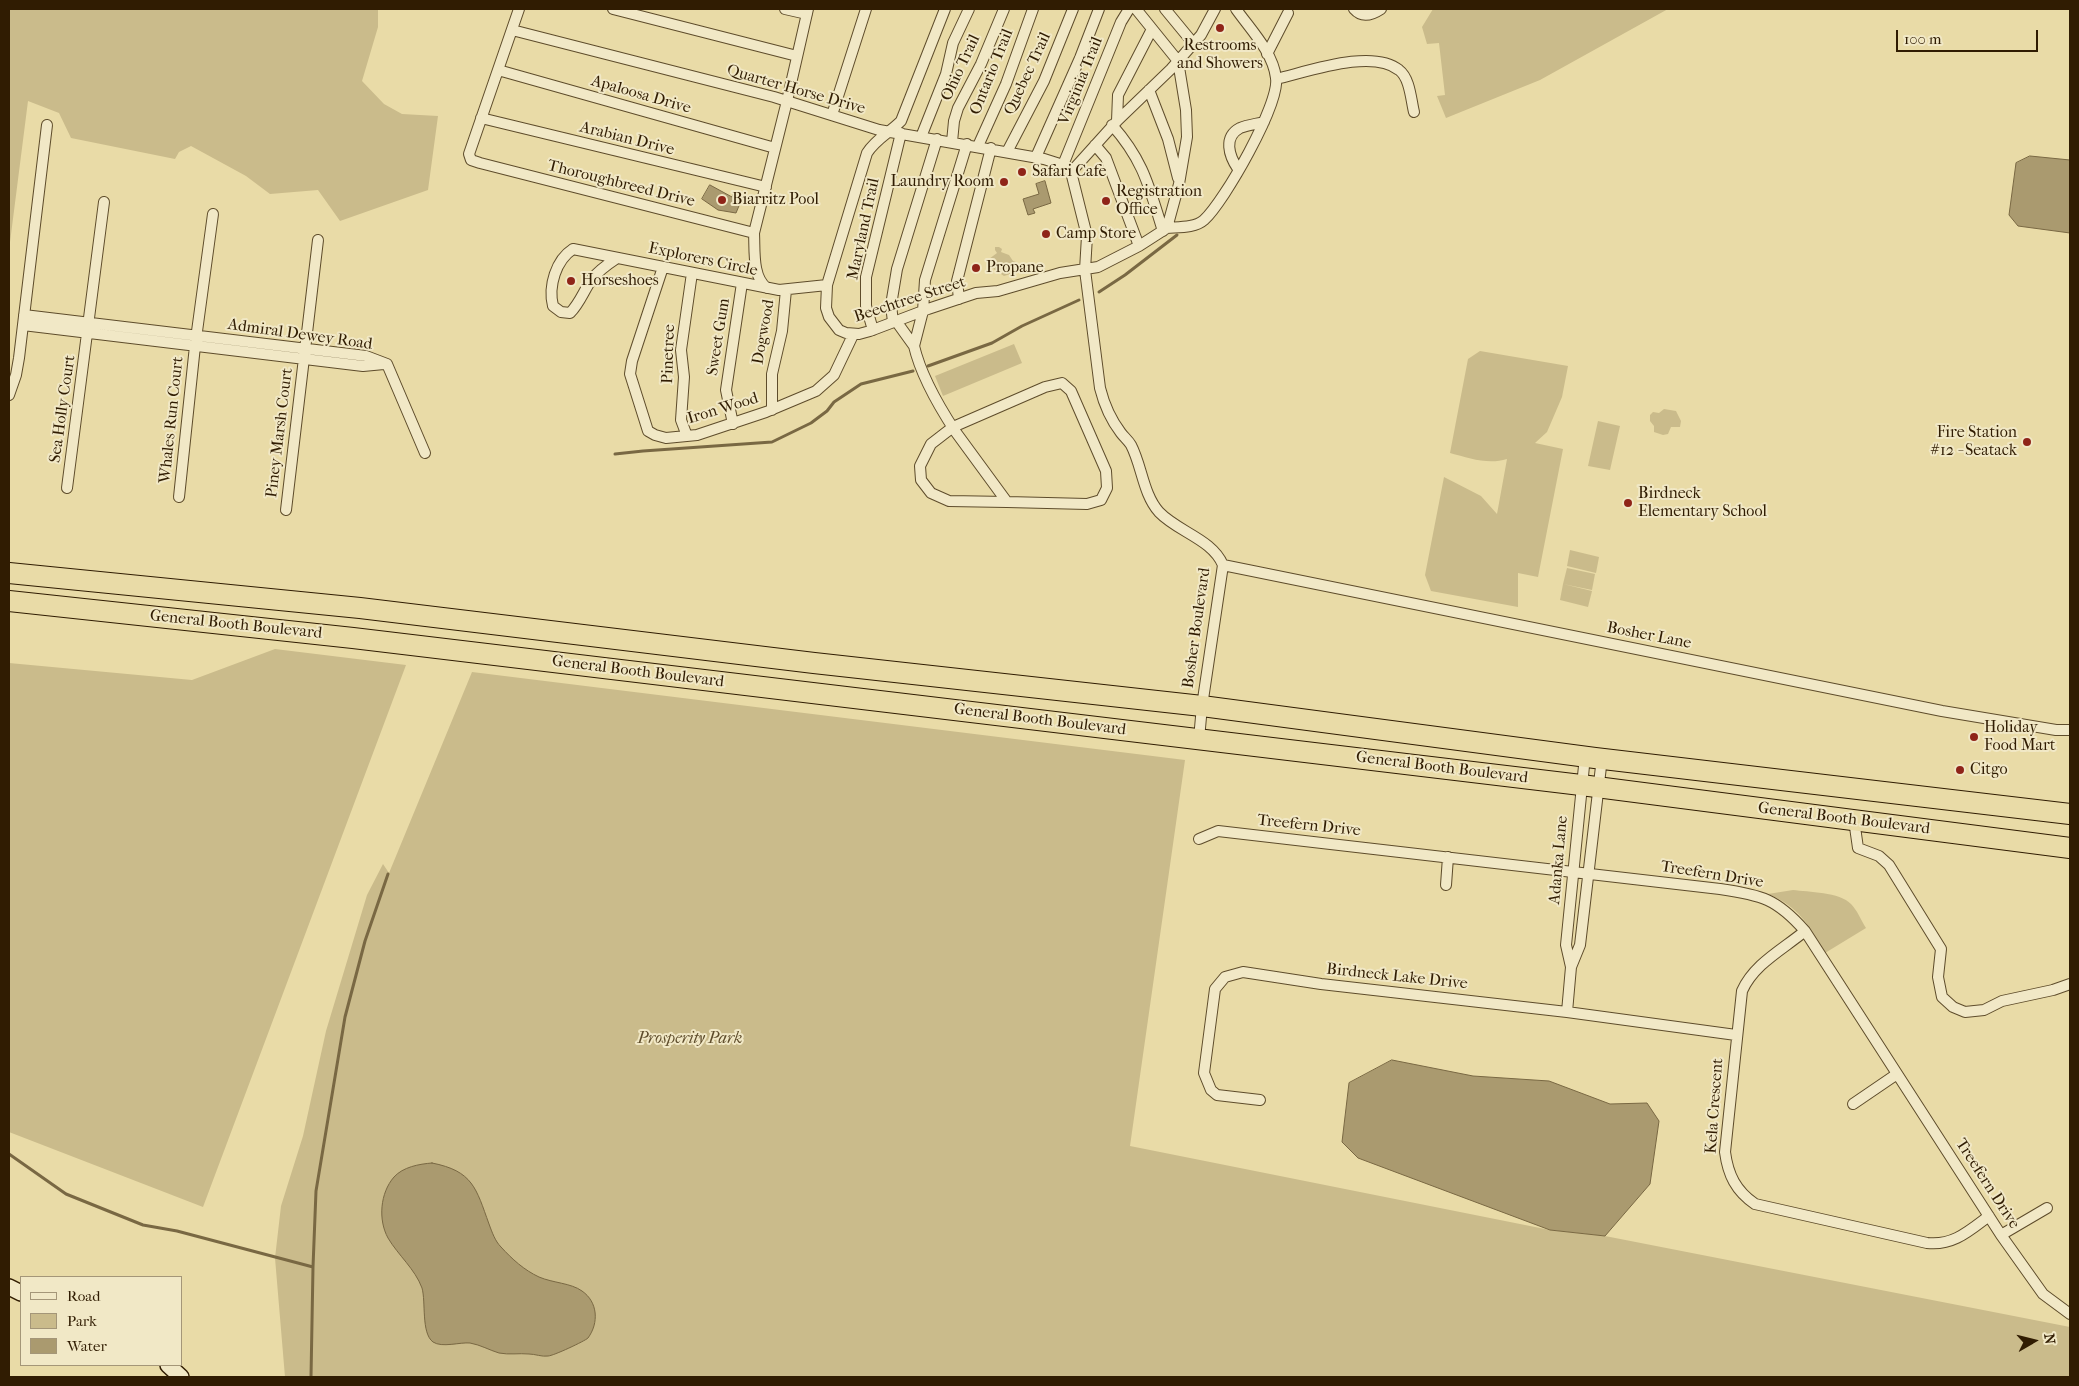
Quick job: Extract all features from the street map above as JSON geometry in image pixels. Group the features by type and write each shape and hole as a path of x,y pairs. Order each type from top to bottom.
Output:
{"highway":[{"name":"General Booth Boulevard","path":"9,573 360,608 804,662 1202,706 1594,757 2070,814"},
{"name":"General Booth Boulevard","path":"9,601 363,639 1199,739 1590,786 2070,848"}],"street":[{"name":"Thoroughbreed Drive","path":"519,9 469,154 471,160 754,233"},
{"path":"613,9 797,56"},
{"path":"768,289 761,284 758,275 755,261 754,233 807,11 785,9"},
{"path":"832,115 866,9"},
{"name":"Beechtree Street","path":"945,9 901,121 890,132 875,140 867,153 827,285 826,308 839,330 853,335 873,330 959,299 1060,273 1098,267 1139,246 1165,229"},
{"path":"922,137 946,74 953,42 969,9"},
{"name":"Ohio Trail","path":"952,142 954,121 958,108 1004,9"},
{"name":"Ontario Trail","path":"978,146 1006,84 1033,9"},
{"name":"Quebec Trail","path":"1007,152 1044,81 1073,9"},
{"path":"1036,157 1080,58 1099,9"},
{"name":"Virginia Trail","path":"1067,169 1121,22 1129,9"},
{"path":"1136,9 1178,61 1186,110 1187,137 1179,184 1165,229"},
{"path":"1085,270 1088,236 1067,169 1095,145 1114,123 1178,61 1201,35 1215,9"},
{"path":"1165,229 1192,226 1203,221 1218,203 1264,122 1273,98 1276,79 1271,60 1236,9"},
{"path":"1354,9 1358,13 1365,15 1374,14 1381,9"},
{"path":"1169,10 1193,43"},
{"path":"1267,54 1288,14"},
{"path":"1152,29 1118,95 1114,123 1137,157 1165,229"},
{"name":"Quarter Horse Drive","path":"512,30 787,101 879,130 1036,157 1067,169"},
{"path":"1276,79 1338,64 1368,60 1386,64 1400,70 1407,80 1414,112"},
{"name":"Apaloosa Drive","path":"498,70 775,148"},
{"path":"1149,90 1168,139 1179,184"},
{"name":"Arabian Drive","path":"481,118 766,187"},
{"path":"1238,169 1230,159 1228,150 1232,135 1240,128 1264,122"},
{"path":"9,394 16,375 47,125"},
{"name":"Maryland Trail","path":"873,330 867,317 866,277 901,134"},
{"path":"937,139 897,269 891,305 895,322 914,346 917,359 933,394 953,427 1007,502"},
{"path":"914,346 923,311 925,280 967,144"},
{"path":"1095,145 1106,158 1139,246"},
{"path":"959,299 957,281 991,148"},
{"name":"Sea Holly Court","path":"67,488 104,202"},
{"name":"Whales Run Court","path":"179,497 196,341 213,214"},
{"name":"Piney Marsh Court","path":"286,510 318,240"},
{"name":"Explorers Circle","path":"617,258 601,269 592,279 576,307 570,313 561,312 553,306 550,287 564,255 573,249 663,267 768,289 786,290 827,285"},
{"name":"Iron Wood","path":"663,267 632,361 630,374 648,430 655,435 666,438 697,435 772,410 816,391 834,375 853,335"},
{"name":"Bosher Boulevard","path":"1085,270 1100,388 1104,403 1121,433 1130,443 1151,501 1168,518 1213,549 1223,565 1202,706 1199,739"},
{"name":"Pinetree","path":"686,436 681,420 684,378 681,350 692,273"},
{"name":"Sweet Gum","path":"733,424 726,390 742,284"},
{"name":"Dogwood","path":"772,410 772,374 782,331 786,290"},
{"name":"Admiral Dewey Road","path":"23,320 305,354 363,366 387,364 424,453"},
{"path":"1062,383 1071,391 1106,471 1107,488 1102,500 1087,504 1007,502 949,501 930,493 921,480 920,466 931,444 953,427 1054,384 1062,383"},
{"name":"Bosher Lane","path":"1223,565 1942,711 2056,730 2070,730"},
{"name":"Adanka Lane","path":"1567,1012 1571,967 1566,945 1573,871 1594,757"},
{"name":"Adanka Lane","path":"1571,967 1580,946 1588,873 1590,786 1594,757"},
{"path":"1854,820 1858,848 1879,856 1889,865 1942,949 1938,977 1942,997 1953,1007 1965,1012 1984,1010 2002,1001 2054,990 2070,984"},
{"name":"Treefern Drive","path":"1199,839 1218,831 1573,871 1720,889 1758,896 1784,909 1805,931 2001,1235 2043,1294 2070,1314"},
{"path":"1446,885 1448,857"},
{"name":"Kela Crescent","path":"1805,931 1754,970 1747,979 1742,991 1724,1152 1727,1169 1735,1186 1745,1198 1755,1204 1940,1244 1950,1242 1989,1216"},
{"name":"Birdneck Lake Drive","path":"1260,1100 1217,1095 1211,1090 1204,1073 1215,989 1225,977 1235,973 1243,972 1321,984 1567,1012 1736,1035"},
{"path":"1853,1104 1897,1074"},
{"path":"2001,1235 2046,1208"},
{"path":"169,1366 181,1377"}],"green space":[{"path":"9,9 378,9 378,27 362,81 384,104 402,114 438,116 428,190 340,221 318,190 270,194 246,176 191,146 179,152 175,159 71,138 59,113 28,101 9,250"},
{"path":"1433,9 1668,9 1540,80 1446,118 1437,96 1445,95 1439,43 1427,44 1422,27"},
{"path":"995,247 1002,249 1001,252 1009,255 1016,262 1017,272 1004,276 992,268 989,259 997,253"},
{"path":"1014,344 1022,363 943,396 935,376"},
{"path":"1480,351 1568,366 1562,397 1547,432 1535,443 1563,449 1538,577 1518,573 1518,607 1431,591 1425,575 1444,477 1481,496 1497,514 1507,459 1486,461 1450,453 1468,359"},
{"path":"1664,409 1676,411 1681,421 1680,427 1671,427 1668,434 1663,435 1654,432 1650,415 1653,412 1659,413"},
{"path":"1598,421 1620,426 1610,470 1588,466"},
{"path":"1570,550 1599,557 1596,573 1567,566"},
{"path":"1567,568 1595,574 1592,590 1563,584"},
{"path":"1563,584 1592,591 1588,607 1560,600"},
{"path":"275,649 406,665 203,1207 9,1132 9,663 192,680"},
{"name":"Prosperity Park","path":"472,672 1185,760 1130,1146 1550,1230 1605,1236 2070,1327 2070,1377 285,1377 275,1258 281,1206 303,1136 326,1031 367,895 383,864 389,873"},
{"path":"1793,890 1824,893 1846,900 1855,909 1866,928 1825,953 1802,918 1788,905 1768,894"}],"water":[{"path":"2030,156 2070,160 2070,233 2018,226 2009,215 2016,163"},
{"path":"1045,181 1051,203 1033,209 1035,213 1028,215 1023,199 1039,194 1036,184"},
{"name":"Biarritz Pool","path":"710,185 732,197 735,194 741,201 736,213 718,210 702,199"},
{"path":"1392,1060 1473,1076 1549,1081 1610,1104 1647,1103 1659,1121 1650,1184 1605,1236 1550,1230 1358,1158 1342,1142 1349,1083"},
{"path":"432,1163 446,1166 456,1171 465,1176 471,1183 480,1200 495,1239 518,1264 539,1277 578,1288 587,1296 594,1307 595,1313 594,1326 588,1338 562,1351 546,1356 499,1353 470,1343 437,1344 429,1338 425,1325 422,1288 415,1275 388,1238 383,1223 382,1207 389,1183 394,1177 407,1168"}],"waterway":[{"path":"1099,292 1125,275 1177,235"},
{"path":"928,366 992,343 1022,326 1079,300"},
{"path":"615,454 772,442 811,423 827,411 834,402 861,384 913,371"},
{"path":"311,1377 316,1191 345,1017 365,941 388,874"},
{"path":"9,1154 66,1194 143,1225 177,1231 313,1267"}],"place":[{"name":"Restrooms and Showers","path":"1220,28"},
{"name":"Safari Cafe","path":"1022,172"},
{"name":"Laundry Room","path":"1004,182"},
{"name":"Biarritz Pool","path":"722,200"},
{"name":"Registration Office","path":"1106,201"},
{"name":"Camp Store","path":"1046,234"},
{"name":"Propane","path":"976,268"},
{"name":"Horseshoes","path":"571,281"},
{"name":"Fire Station #12 - Seatack","path":"2027,442"},
{"name":"Birdneck Elementary School","path":"1628,503"},
{"name":"Holiday Food Mart","path":"1974,737"},
{"name":"Citgo","path":"1960,770"}]}
